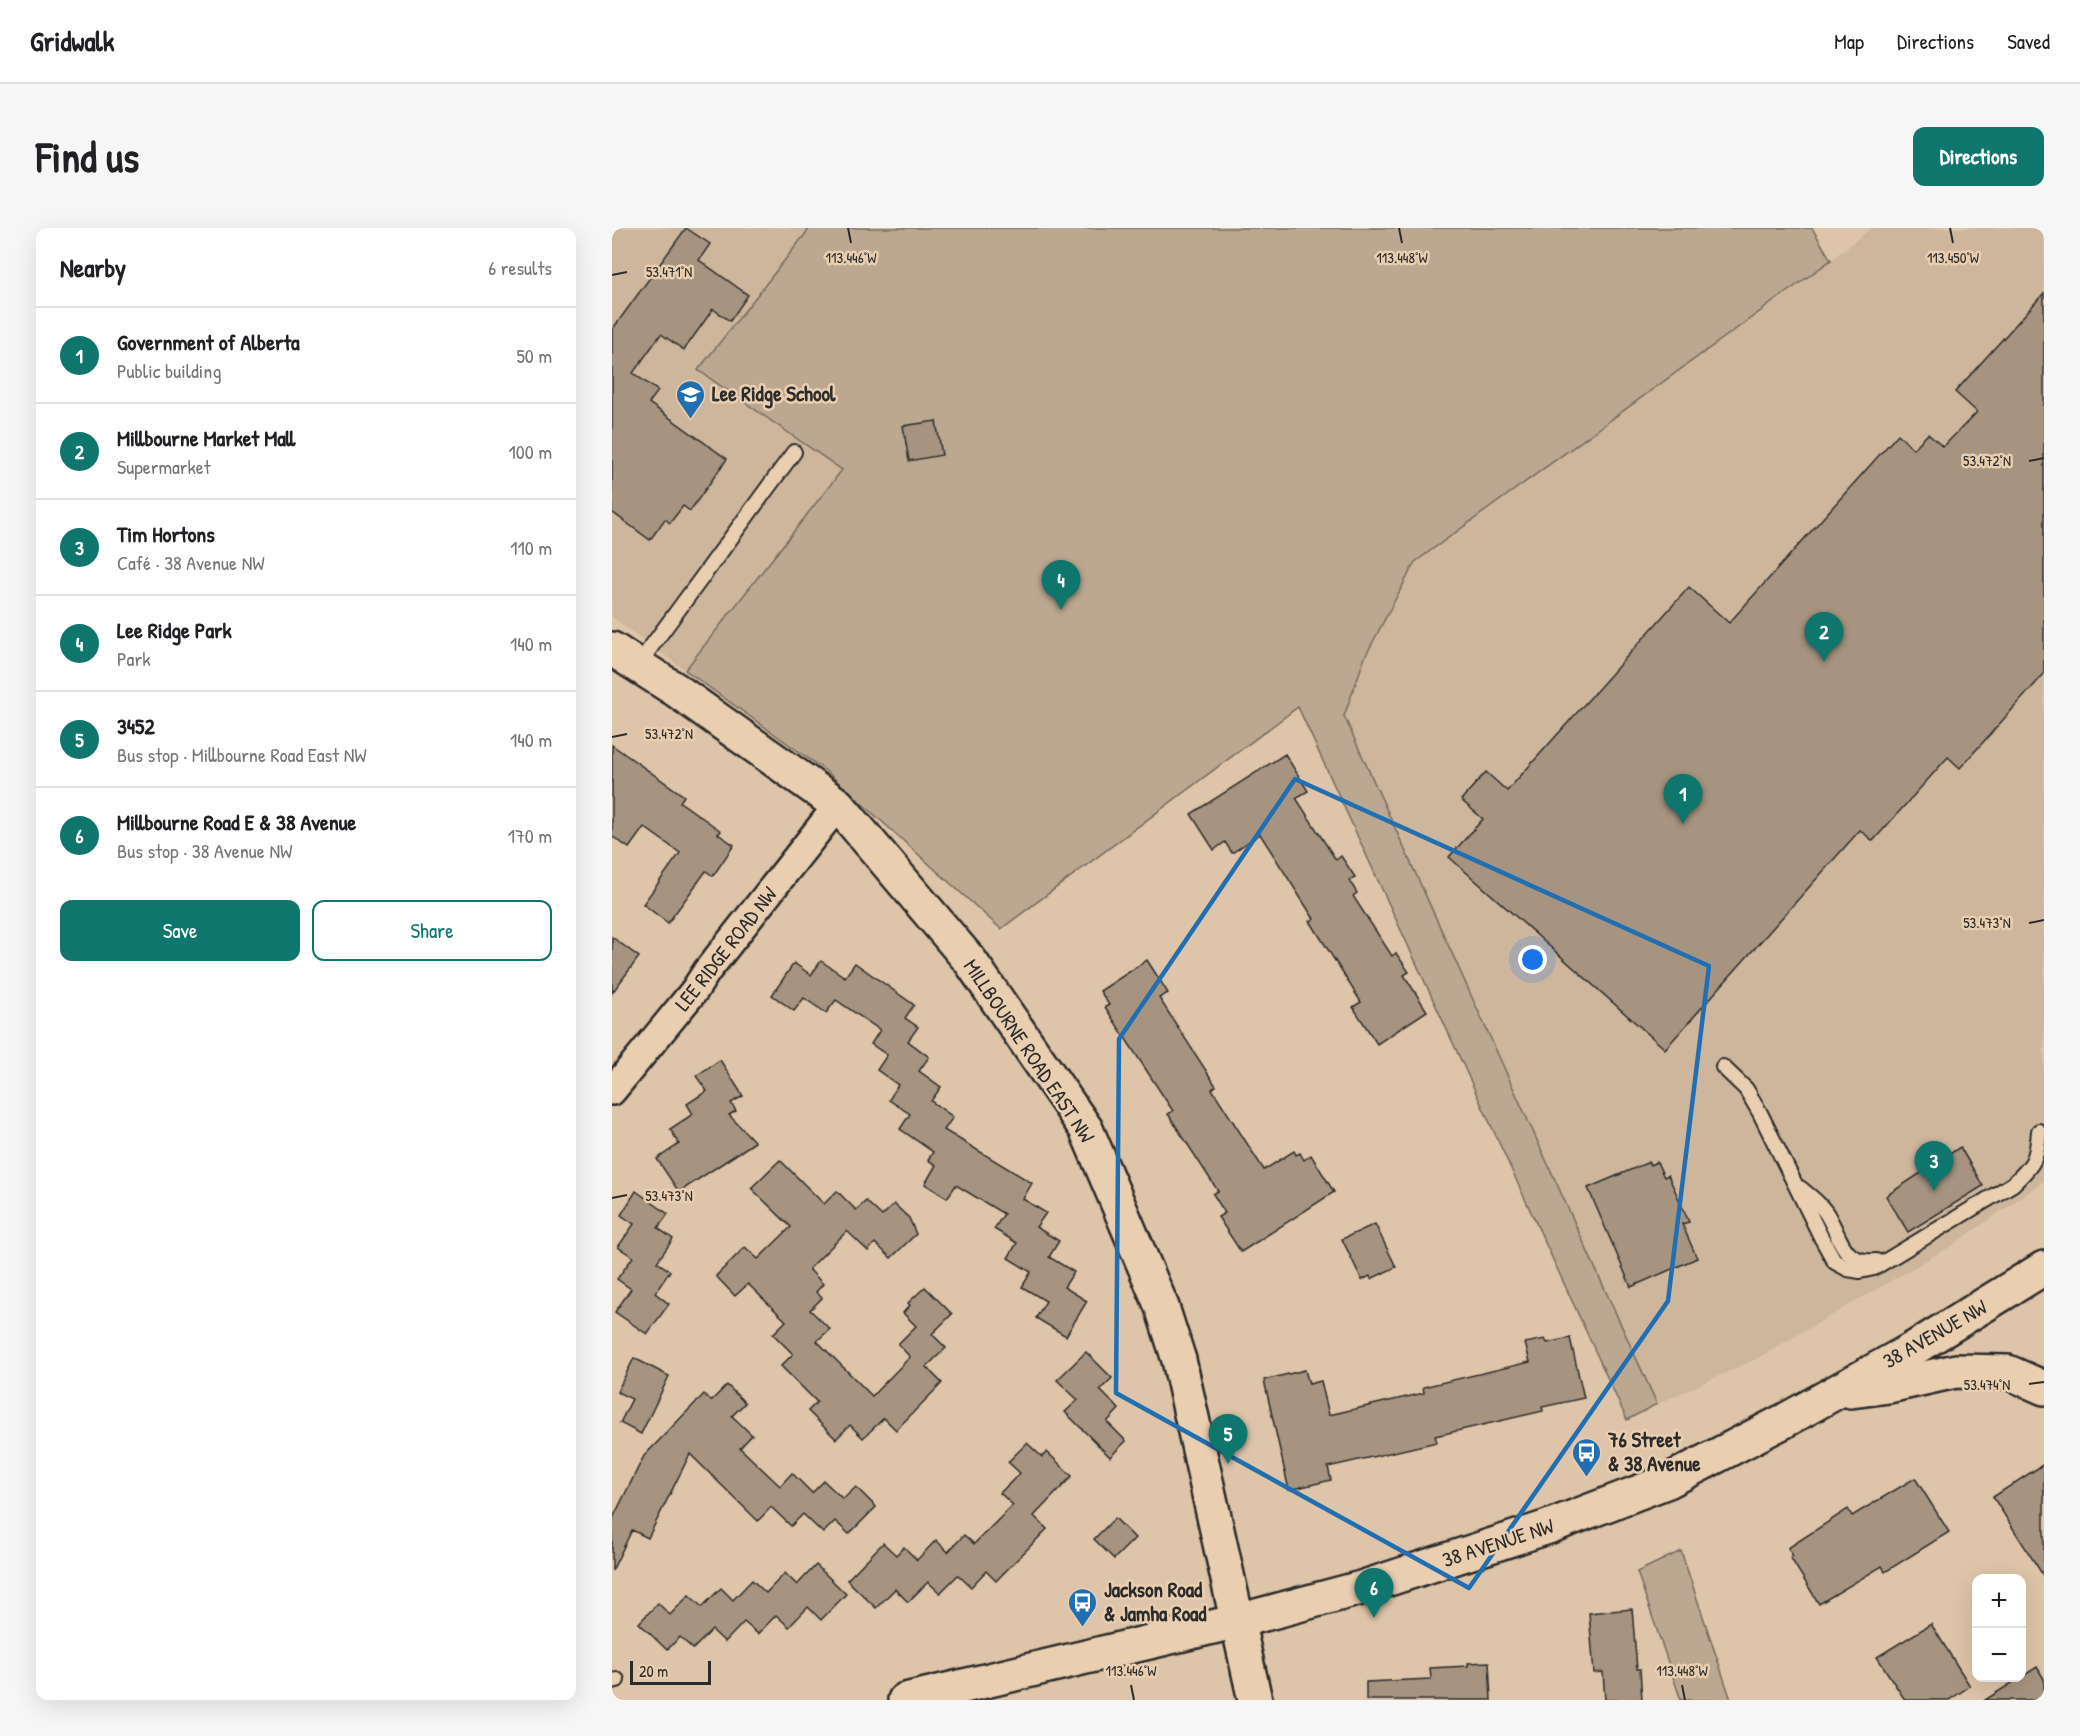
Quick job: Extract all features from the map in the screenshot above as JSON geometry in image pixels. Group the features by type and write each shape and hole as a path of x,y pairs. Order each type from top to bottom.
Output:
{"street":[{"name":"MILLBOURNE ROAD EAST NW","path":"612,649 676,690 838,805 971,962 1086,1129 1162,1307 1177,1354 1255,1700"},
{"name":"LEE RIDGE ROAD NW","path":"612,1091 694,991 838,805"},
{"name":"38 AVENUE NW","path":"905,1700 1238,1621 1361,1588 1548,1527 1659,1485 1835,1393 2040,1280"},
{"path":"1835,1393 1889,1386 1956,1371 2008,1372 2044,1388"}],"lane":[{"path":"639,667 655,641 794,452"},
{"path":"1723,1067 1746,1089 1794,1183 1823,1210 1840,1244 1858,1260 1876,1261 1908,1248 2013,1184 2031,1167 2038,1152 2039,1131"}],"highlighted area":[{"path":"1295,779 1709,966 1668,1301 1469,1588 1116,1393 1119,1039"}],"shaded area":[{"name":"Lee Ridge School","path":"612,228 810,228 699,370 842,470 685,670 612,617"},
{"path":"810,228 1812,228 1831,260 1415,562 1365,657 1344,716 1657,1404 1627,1420 1298,707 1001,929 826,771 685,670 842,470 698,370"},
{"path":"1871,228 2044,228 2044,1181 1953,1245 1756,1359 1657,1404 1344,716 1365,657 1415,562 1831,260"},
{"path":"1681,1551 1731,1700 1681,1700 1637,1572"}],"building":[{"path":"686,228 710,244 699,260 748,295 730,321 713,309 684,350 661,334 633,373 658,391 649,403 727,459 690,511 683,506 670,523 665,519 650,540 612,512 612,330"},
{"path":"2044,293 2044,674 1960,768 1948,757 1873,841 1860,830 1665,1049 1449,857 1483,819 1461,800 1486,772 1507,791 1689,587 1729,623 1898,434 1913,449 1928,434 1943,447 1977,412 1955,392"},
{"path":"936,421 942,455 909,461 903,426"},
{"path":"612,745 684,796 680,802 721,831 718,834 734,845 713,876 706,871 668,923 643,904 680,853 644,827 629,848 612,836"},
{"path":"1285,754 1308,791 1296,798 1336,860 1341,856 1355,877 1349,880 1357,893 1353,896 1392,956 1396,953 1409,972 1404,975 1427,1011 1377,1044 1353,1007 1361,1002 1310,921 1314,919 1260,834 1232,853 1225,842 1214,850 1191,814"},
{"path":"612,937 639,957 612,993"},
{"path":"1147,960 1168,993 1159,998 1216,1086 1212,1089 1264,1170 1294,1151 1296,1155 1300,1153 1304,1160 1311,1155 1334,1192 1241,1252 1218,1217 1225,1213 1213,1194 1218,1191 1168,1114 1173,1111 1105,1007 1109,1005 1100,991"},
{"path":"821,961 845,977 855,963 914,1005 905,1018 918,1027 908,1041 929,1057 919,1071 941,1087 931,1101 953,1117 944,1130 1032,1183 1023,1199 1046,1213 1036,1227 1059,1241 1049,1257 1074,1272 1064,1287 1087,1301 1066,1336 1036,1318 1046,1301 1022,1287 1031,1272 1008,1258 1017,1243 994,1229 1004,1214 956,1185 947,1198 925,1184 936,1165 928,1160 933,1152 900,1129 910,1114 889,1100 898,1085 877,1070 887,1055 871,1044 880,1030 836,1000 826,1013 804,998 794,1011 772,995 794,963 811,975"},
{"path":"720,1060 743,1096 731,1103 736,1111 729,1115 755,1142 679,1192 657,1159 679,1144 670,1129 693,1114 687,1104 707,1091 696,1076"},
{"path":"1960,1147 1983,1186 1908,1232 1886,1196"},
{"path":"780,1160 824,1204 837,1191 856,1210 866,1201 882,1216 894,1204 909,1218 916,1234 891,1258 875,1243 868,1251 847,1231 809,1269 823,1284 816,1292 822,1298 810,1310 830,1329 817,1341 872,1396 910,1357 898,1344 916,1326 903,1313 910,1305 908,1303 925,1287 952,1314 932,1334 946,1348 926,1367 942,1383 896,1430 884,1418 863,1438 850,1425 836,1439 808,1411 817,1402 781,1366 793,1354 773,1334 786,1321 748,1284 735,1296 716,1276 745,1247 758,1259 791,1227 751,1188"},
{"path":"1649,1162 1650,1165 1657,1162 1664,1177 1668,1175 1689,1222 1682,1224 1697,1258 1631,1287 1588,1188"},
{"path":"636,1191 668,1214 658,1228 673,1239 657,1262 670,1271 655,1293 669,1304 647,1334 615,1312 631,1289 617,1279 633,1257 618,1247 634,1224 621,1215"},
{"path":"1375,1224 1396,1267 1371,1279 1370,1276 1362,1280 1342,1239"},
{"path":"1570,1338 1584,1398 1542,1407 1543,1411 1435,1436 1437,1442 1328,1467 1331,1480 1289,1490 1264,1380 1305,1370 1309,1384 1321,1381 1329,1415 1424,1393 1423,1387 1530,1362 1525,1343 1545,1339 1547,1343"},
{"path":"1086,1352 1112,1378 1100,1390 1119,1409 1107,1422 1126,1441 1110,1457 1065,1412 1078,1400 1057,1380"},
{"path":"634,1358 669,1376 641,1434 620,1423 632,1399 617,1392"},
{"path":"727,1385 745,1403 732,1416 752,1435 740,1448 780,1486 792,1473 812,1493 824,1481 843,1499 856,1487 876,1507 849,1534 835,1521 823,1533 803,1514 791,1526 771,1507 758,1521 690,1454 648,1538 632,1530 612,1571 612,1520 644,1456 704,1394 711,1401"},
{"path":"1027,1443 1042,1457 1047,1452 1072,1476 1034,1516 1047,1529 996,1581 986,1571 971,1587 958,1575 940,1593 928,1582 908,1602 895,1589 876,1608 847,1580 883,1543 896,1555 904,1547 917,1560 936,1540 948,1552 964,1535 974,1544 1013,1505 1000,1493 1020,1473 1008,1462"},
{"path":"2044,1464 2044,1577 1993,1497"},
{"path":"1915,1478 1949,1532 1885,1572 1882,1566 1819,1604 1790,1557 1793,1556 1788,1548 1848,1509 1852,1516"},
{"path":"1115,1518 1135,1538 1114,1559 1094,1539"},
{"path":"816,1565 846,1594 821,1620 808,1607 789,1627 776,1615 758,1634 744,1622 725,1642 712,1630 693,1649 680,1637 667,1650 639,1623 658,1603 670,1615 689,1595 702,1607 721,1588 733,1600 752,1580 766,1593 785,1573 797,1585"},
{"path":"1632,1609 1642,1700 1605,1700 1603,1672 1594,1673 1589,1613"},
{"path":"1931,1624 1970,1686 1949,1700 1905,1700 1877,1657"},
{"path":"1489,1662 1491,1700 1366,1700 1366,1682 1431,1679 1430,1668 1468,1666 1468,1663"},
{"path":"2037,1667 2044,1679 2044,1700 1985,1700 2013,1682 2026,1682 2026,1674"}],"place":[{"name":"Lee Ridge School","path":"691,420"},
{"name":"Lee Ridge Park","path":"1061,610"},
{"name":"Millbourne Market Mall","path":"1824,662"},
{"name":"Government of Alberta","path":"1683,824"},
{"name":"Tim Hortons","path":"1934,1191"},
{"name":"3452","path":"1228,1464"},
{"name":"76 Street & 38 Avenue","path":"1587,1478"},
{"name":"Millbourne Road E & 38 Avenue","path":"1374,1618"},
{"name":"Jackson Road & Jamha Road","path":"1083,1628"}]}
